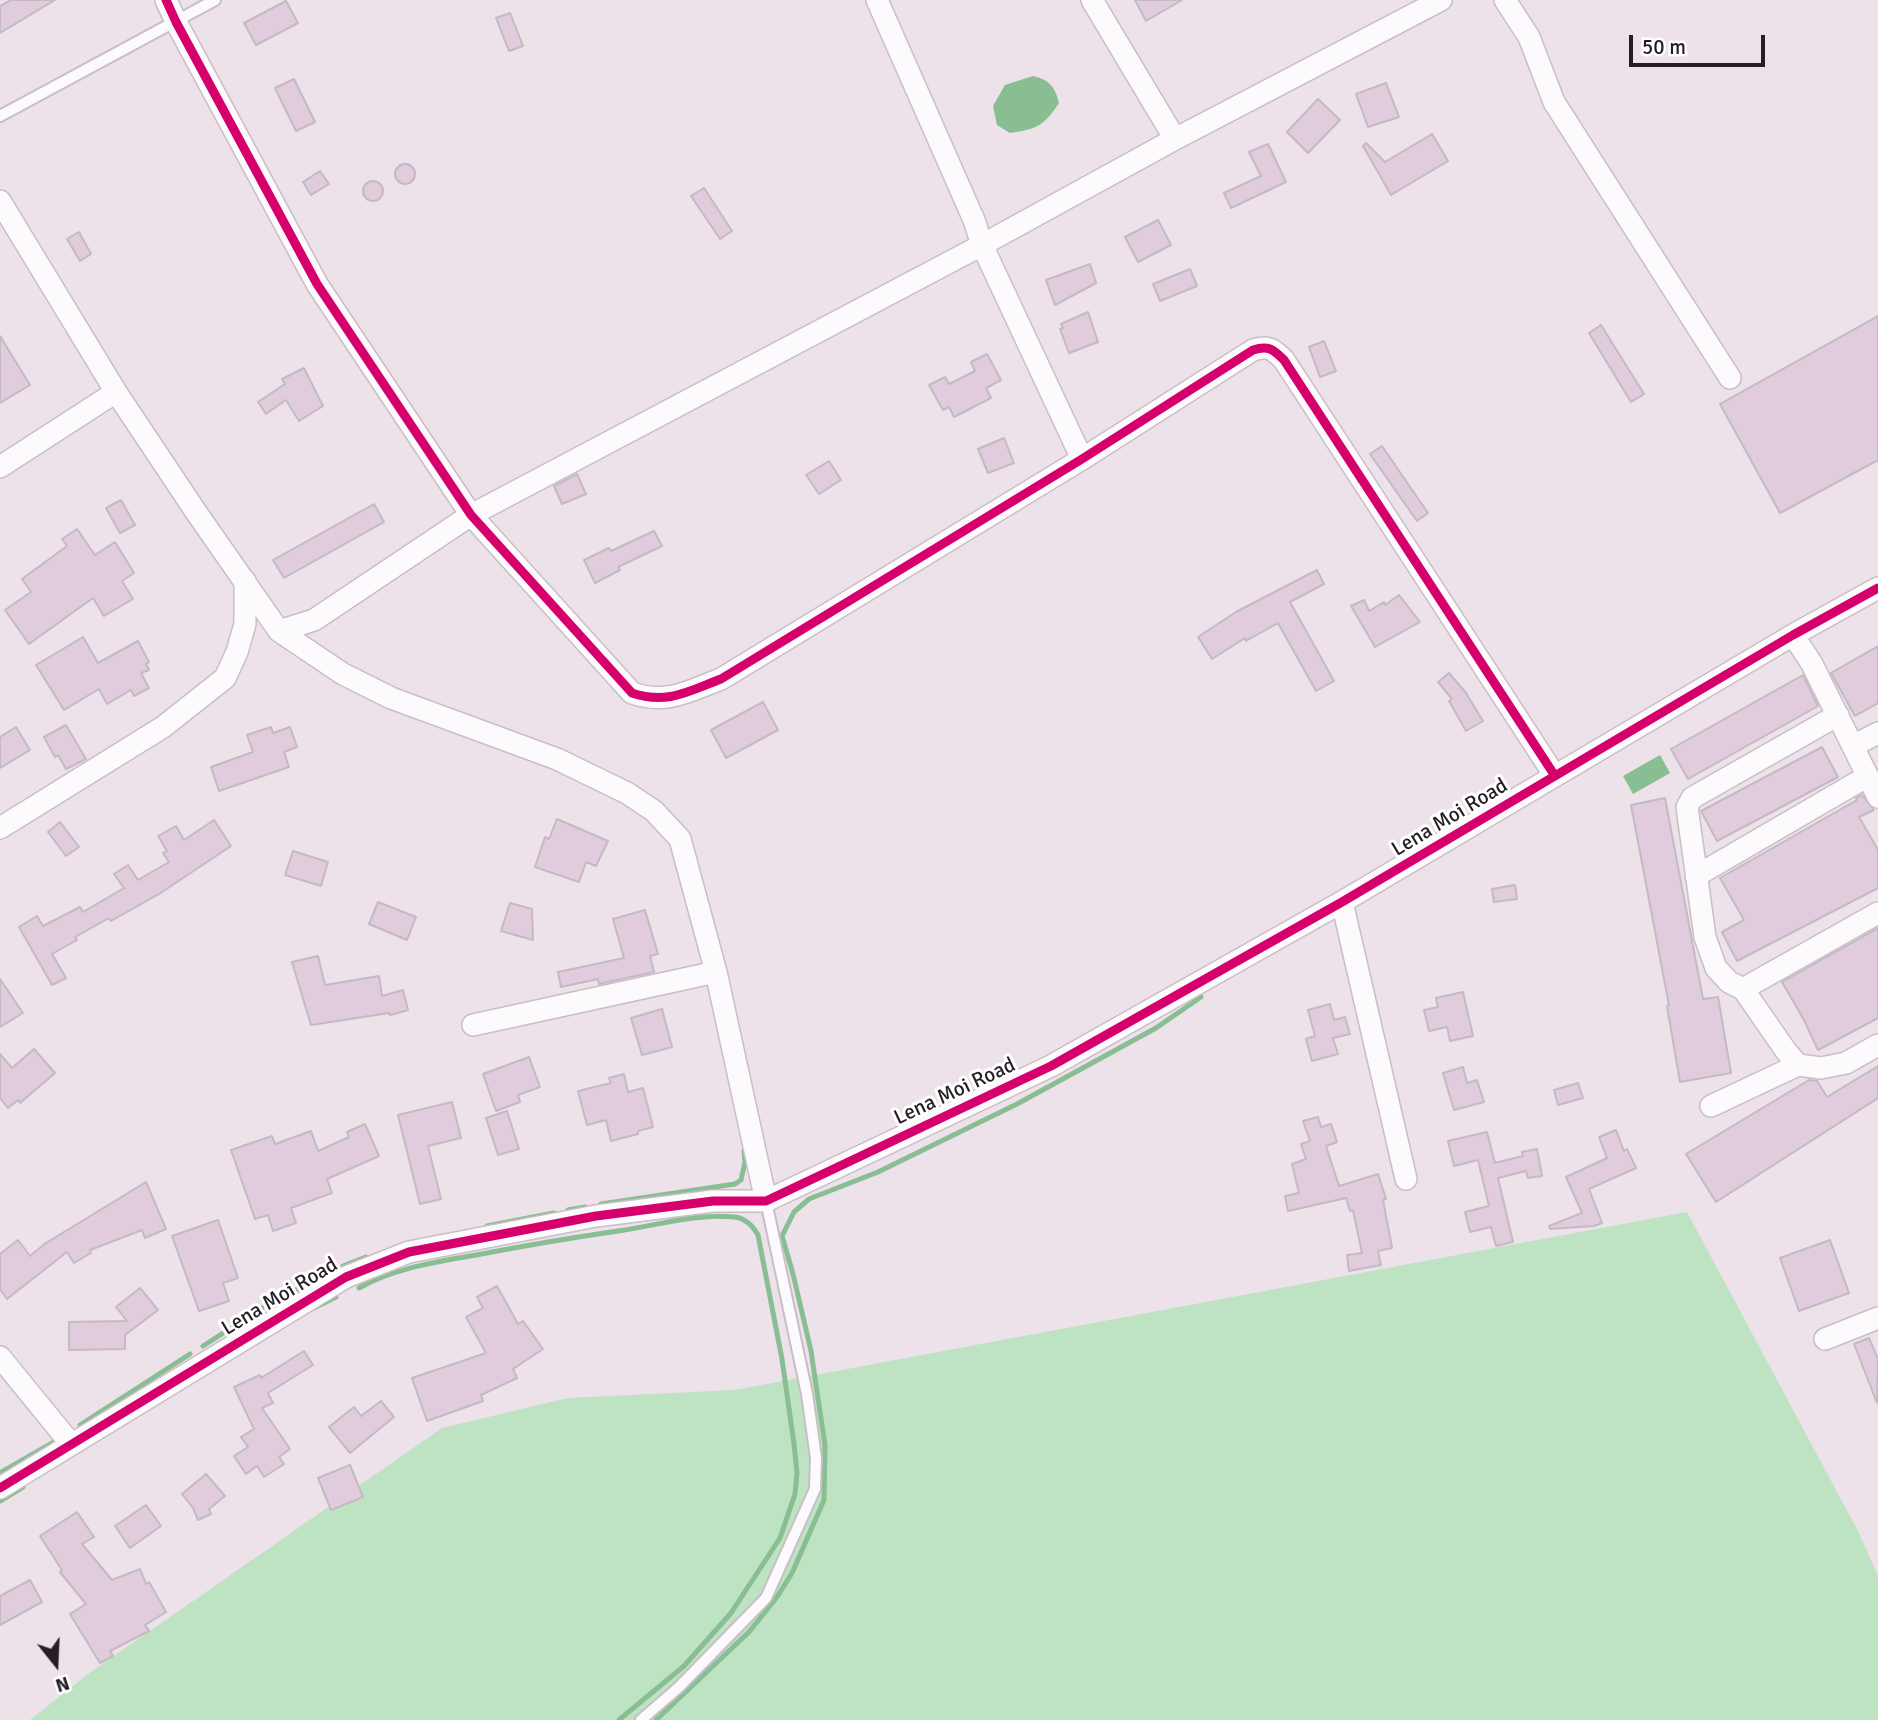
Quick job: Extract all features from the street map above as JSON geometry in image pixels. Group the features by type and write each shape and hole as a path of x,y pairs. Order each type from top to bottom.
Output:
{"street":[{"path":"166,0 317,284 471,515 632,693 657,699 672,698 722,679 1082,459 1253,350 1263,347 1273,348 1284,360 1555,776"},
{"path":"877,0 974,220 982,245 1082,459"},
{"path":"1092,0 1175,139"},
{"path":"279,631 314,621 471,515 1441,0"},
{"path":"1505,0 1529,37 1554,102 1730,378"},
{"path":"4,215 116,391 279,631 343,674 391,698 557,758 627,793 654,811 680,839 716,972 766,1201"},
{"path":"0,467 116,391"},
{"path":"0,828 163,727 225,678 237,652 245,624 245,581"},
{"name":"Lena Moi Road","path":"0,1488 346,1276 409,1252 596,1216 713,1200 766,1201 1051,1066 1342,902 1793,635 1878,588"},
{"path":"1793,635 1812,664 1878,797"},
{"path":"1798,1066 1743,989 1729,982 1716,968 1705,937 1687,807 1692,797 1838,715"},
{"path":"1853,746 1878,733"},
{"path":"1696,876 1868,776"},
{"path":"1342,902 1406,1179"},
{"path":"1743,989 1878,913"},
{"path":"473,1026 716,972"},
{"path":"1711,1106 1798,1066 1821,1068 1846,1063 1878,1045"},
{"path":"1825,1339 1878,1318"},
{"path":"0,1357 71,1444"}],"lane":[{"path":"0,116 215,0"},
{"path":"642,1720 679,1687 766,1598 815,1489 816,1458 807,1394 766,1201"}],"shaded area":[{"path":"1033,76 1050,85 1056,92 1059,103 1039,125 1010,133 997,125 993,106 1005,85"},
{"path":"1660,755 1670,773 1633,794 1623,776"},
{"path":"1687,1212 1859,1533 1878,1576 1878,1720 30,1720 88,1674 442,1428 568,1398 735,1390"}],"building":[{"path":"11,0 55,0 0,33 0,6"},
{"path":"1135,0 1182,0 1146,21"},
{"path":"286,1 298,23 256,45 244,23"},
{"path":"510,13 523,46 509,51 496,18"},
{"path":"294,79 315,122 296,131 275,88"},
{"path":"1386,83 1399,117 1368,127 1356,94"},
{"path":"1318,99 1340,120 1308,153 1287,132"},
{"path":"1432,134 1448,161 1391,195 1363,146 1366,143 1385,162"},
{"path":"1268,144 1286,182 1231,208 1224,193 1261,176 1249,152"},
{"path":"405,164 412,167 415,174 412,181 405,184 398,181 395,174 398,167"},
{"path":"320,171 329,184 311,195 303,182"},
{"path":"373,181 380,184 383,191 380,198 373,201 366,198 363,191 366,184"},
{"path":"704,188 732,231 720,239 691,196"},
{"path":"1158,220 1171,245 1138,262 1125,237"},
{"path":"79,232 91,254 80,261 67,239"},
{"path":"1090,264 1096,283 1055,305 1046,280"},
{"path":"1190,269 1197,286 1160,301 1153,284"},
{"path":"1088,312 1098,342 1069,353 1060,329 1063,328 1061,324"},
{"path":"1878,316 1878,460 1780,513 1720,404"},
{"path":"1601,325 1644,394 1631,402 1589,333"},
{"path":"0,336 30,385 0,403"},
{"path":"1324,341 1336,371 1320,377 1309,347"},
{"path":"987,354 1001,380 986,388 991,398 954,417 949,407 943,410 929,385 945,377 949,384 975,371 971,362"},
{"path":"304,368 323,406 299,421 286,400 266,414 258,402 285,384 282,379"},
{"path":"1004,438 1014,463 988,473 978,449"},
{"path":"1382,446 1428,513 1417,521 1370,454"},
{"path":"829,461 841,480 819,494 806,475"},
{"path":"577,474 586,494 562,504 554,486"},
{"path":"121,500 135,525 120,533 106,508"},
{"path":"374,504 384,522 284,578 273,560"},
{"path":"77,529 95,555 115,542 134,573 122,581 133,599 104,616 93,598 29,644 5,610 31,592 22,579 67,546 62,539"},
{"path":"654,531 662,546 618,567 620,570 595,583 584,560"},
{"path":"1317,570 1324,584 1290,602 1334,681 1316,691 1278,623 1246,641 1245,638 1212,659 1198,637 1236,612"},
{"path":"1399,595 1420,622 1375,647 1351,606 1364,600 1369,611 1384,602 1385,605"},
{"path":"83,637 98,663 138,641 149,662 146,664 149,670 141,673 149,688 134,696 131,690 107,704 99,689 64,710 36,665"},
{"path":"1878,646 1878,703 1855,716 1831,673"},
{"path":"1449,673 1466,693 1483,721 1466,731 1449,701 1452,699 1438,682"},
{"path":"1803,675 1818,706 1688,779 1671,749"},
{"path":"763,702 778,730 726,758 711,730"},
{"path":"66,725 86,759 66,769 58,755 55,757 44,737"},
{"path":"16,727 30,750 0,768 0,737"},
{"path":"271,727 273,733 290,727 297,747 284,752 289,767 219,791 211,767 253,752 247,735"},
{"path":"1822,747 1838,777 1717,841 1701,811"},
{"path":"1862,795 1874,810 1859,817 1878,850 1878,888 1737,961 1722,932 1744,920 1720,878"},
{"path":"1665,798 1703,999 1718,997 1731,1073 1680,1082 1667,1006 1669,1005 1631,805"},
{"path":"557,819 608,841 596,866 586,862 579,882 535,867 545,837 549,839"},
{"path":"214,820 231,846 159,894 111,921 109,918 75,937 77,940 52,954 66,978 52,985 19,927 37,916 43,926 80,907 83,912 124,888 114,874 128,865 138,880 169,862 163,853 167,851 158,836 176,826 184,840"},
{"path":"60,822 79,847 66,856 48,832"},
{"path":"293,851 328,862 321,886 285,875"},
{"path":"1515,885 1517,899 1494,902 1492,889"},
{"path":"378,902 416,917 407,940 369,924"},
{"path":"510,903 532,909 533,940 501,931"},
{"path":"645,910 658,954 650,956 654,972 599,984 598,979 561,987 558,972 624,958 613,919"},
{"path":"1878,928 1878,1018 1818,1050 1782,982"},
{"path":"318,956 325,985 379,976 382,996 403,990 408,1010 390,1015 389,1013 311,1025 292,962"},
{"path":"0,979 23,1013 0,1027"},
{"path":"1463,992 1473,1036 1450,1041 1447,1027 1429,1031 1424,1010 1438,1007 1436,998"},
{"path":"1330,1004 1334,1020 1345,1017 1350,1034 1333,1038 1338,1054 1312,1061 1306,1039 1315,1036 1308,1010"},
{"path":"662,1009 672,1047 642,1055 631,1018"},
{"path":"34,1049 55,1073 20,1103 18,1100 8,1108 0,1098 0,1054 12,1068"},
{"path":"529,1057 540,1087 518,1095 520,1102 496,1111 483,1074"},
{"path":"1878,1066 1878,1098 1716,1202 1686,1154 1809,1080 1817,1081 1827,1097"},
{"path":"1463,1067 1467,1083 1477,1080 1484,1102 1454,1110 1443,1073"},
{"path":"624,1074 628,1092 643,1088 653,1127 611,1141 606,1120 587,1125 578,1091 611,1083 609,1078"},
{"path":"1578,1083 1583,1098 1558,1105 1554,1090"},
{"path":"452,1102 461,1138 428,1146 441,1199 420,1204 398,1115"},
{"path":"507,1111 519,1149 498,1155 486,1118"},
{"path":"1318,1117 1321,1127 1331,1124 1337,1142 1326,1146 1339,1186 1378,1174 1386,1199 1383,1200 1392,1248 1378,1251 1381,1265 1349,1271 1347,1255 1362,1253 1353,1210 1350,1211 1346,1198 1288,1211 1285,1196 1299,1193 1292,1164 1306,1159 1301,1144 1310,1141 1303,1121"},
{"path":"365,1124 379,1156 327,1179 332,1193 291,1208 296,1223 273,1231 268,1215 255,1219 231,1150 272,1136 275,1144 311,1131 318,1151 349,1137 347,1132"},
{"path":"1616,1130 1624,1151 1627,1149 1636,1168 1589,1189 1602,1223 1550,1229 1549,1226 1582,1213 1566,1177 1607,1158 1599,1137"},
{"path":"1487,1132 1495,1163 1523,1156 1522,1152 1537,1149 1542,1176 1528,1178 1526,1171 1498,1178 1513,1242 1496,1246 1491,1227 1470,1232 1465,1212 1489,1206 1478,1160 1454,1166 1448,1141"},
{"path":"146,1182 166,1229 145,1238 142,1230 90,1250 91,1253 74,1263 67,1252 7,1299 0,1289 0,1254 18,1240 30,1256 46,1243"},
{"path":"218,1220 238,1278 223,1283 229,1301 199,1311 172,1236"},
{"path":"1830,1240 1849,1293 1799,1311 1780,1258"},
{"path":"497,1286 518,1324 523,1321 543,1349 513,1369 517,1378 481,1395 483,1401 427,1421 412,1378 486,1353 466,1317 483,1308 477,1297"},
{"path":"140,1288 158,1310 125,1335 125,1349 69,1350 69,1322 127,1321 116,1307"},
{"path":"1869,1338 1878,1359 1877,1403 1854,1344"},
{"path":"304,1351 313,1365 268,1393 273,1403 262,1408 290,1449 279,1457 284,1464 264,1477 257,1466 246,1474 234,1456 248,1447 241,1437 254,1429 234,1387 260,1375 261,1378"},
{"path":"381,1401 394,1417 350,1453 329,1427 354,1407 361,1416"},
{"path":"350,1465 363,1497 331,1510 318,1478"},
{"path":"206,1474 225,1496 209,1509 211,1514 198,1520 182,1494"},
{"path":"146,1505 161,1526 130,1548 115,1526"},
{"path":"77,1512 94,1537 82,1544 112,1580 140,1569 146,1584 149,1582 166,1612 145,1625 149,1631 110,1651 113,1656 100,1663 70,1614 86,1604 60,1572 62,1570 40,1536"},
{"path":"30,1580 42,1602 0,1625 0,1596"}],"waterway":[{"path":"656,1720 749,1632 777,1597 792,1573 824,1500 825,1445 811,1351 782,1236 794,1212 809,1199 878,1172 1017,1104 1156,1028 1201,997"},
{"path":"601,1204 735,1184 741,1180 745,1162 744,1151"},
{"path":"568,1210 585,1207"},
{"path":"487,1226 554,1213"},
{"path":"359,1288 387,1275 431,1263 690,1218 738,1218 748,1223 758,1235 782,1359 797,1473 795,1494 780,1538 731,1613 684,1666 619,1720"},
{"path":"343,1266 366,1257"},
{"path":"275,1301 330,1272"},
{"path":"314,1308 336,1297"},
{"path":"203,1346 262,1308"},
{"path":"80,1425 190,1354"},
{"path":"0,1473 61,1438"},
{"path":"0,1501 23,1487"}],"cycle path":[{"path":"166,0 317,284 471,515 632,693 656,698 667,697 721,679 1082,459 1253,350 1266,348 1284,360 1555,776"},
{"path":"0,1488 346,1277 409,1252 596,1216 713,1201 766,1201 1051,1066 1342,902 1793,635 1878,588"}]}
